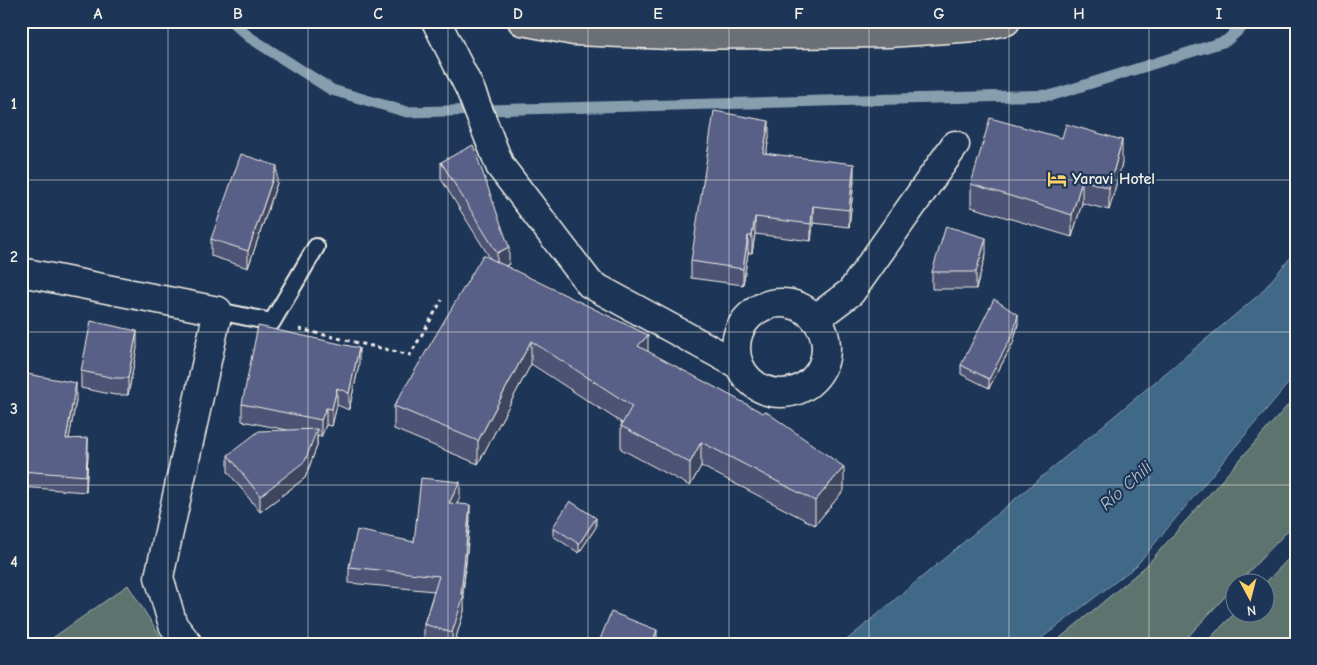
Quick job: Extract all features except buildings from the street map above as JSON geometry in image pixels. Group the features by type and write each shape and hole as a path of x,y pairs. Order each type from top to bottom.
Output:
{"main road":[{"path":"522,21 574,31 670,35 889,34 975,27 1006,21"}],"street":[{"path":"436,21 470,89 500,166 590,284 739,365"},
{"path":"815,319 851,292 955,145"},
{"path":"21,272 218,311 159,577 173,625 188,644"},
{"path":"791,304 804,310 815,319 823,332 826,347 824,362 816,376 804,386 790,392 774,392 759,387 747,378 739,365 736,351 737,338 742,324 751,314 763,306 791,304"}],"lane":[{"path":"218,311 272,322 316,247"}],"path":[{"path":"272,322 410,355 442,300"}],"green space":[{"path":"1296,396 1296,522 1248,572 1224,572 1224,598 1184,641 1209,641 1226,622 1274,622 1274,574 1296,551 1296,644 1053,644 1146,566"},
{"path":"128,585 165,644 44,644"}],"water":[{"name":"Río Chili","path":"1296,251 1296,374 1136,566 1034,644 842,644 1260,294"}],"waterway":[{"path":"231,21 249,37 332,90 407,112 1053,95 1226,41 1249,21"}],"place":[{"name":"Yaravi Hotel","path":"1057,179"}]}
